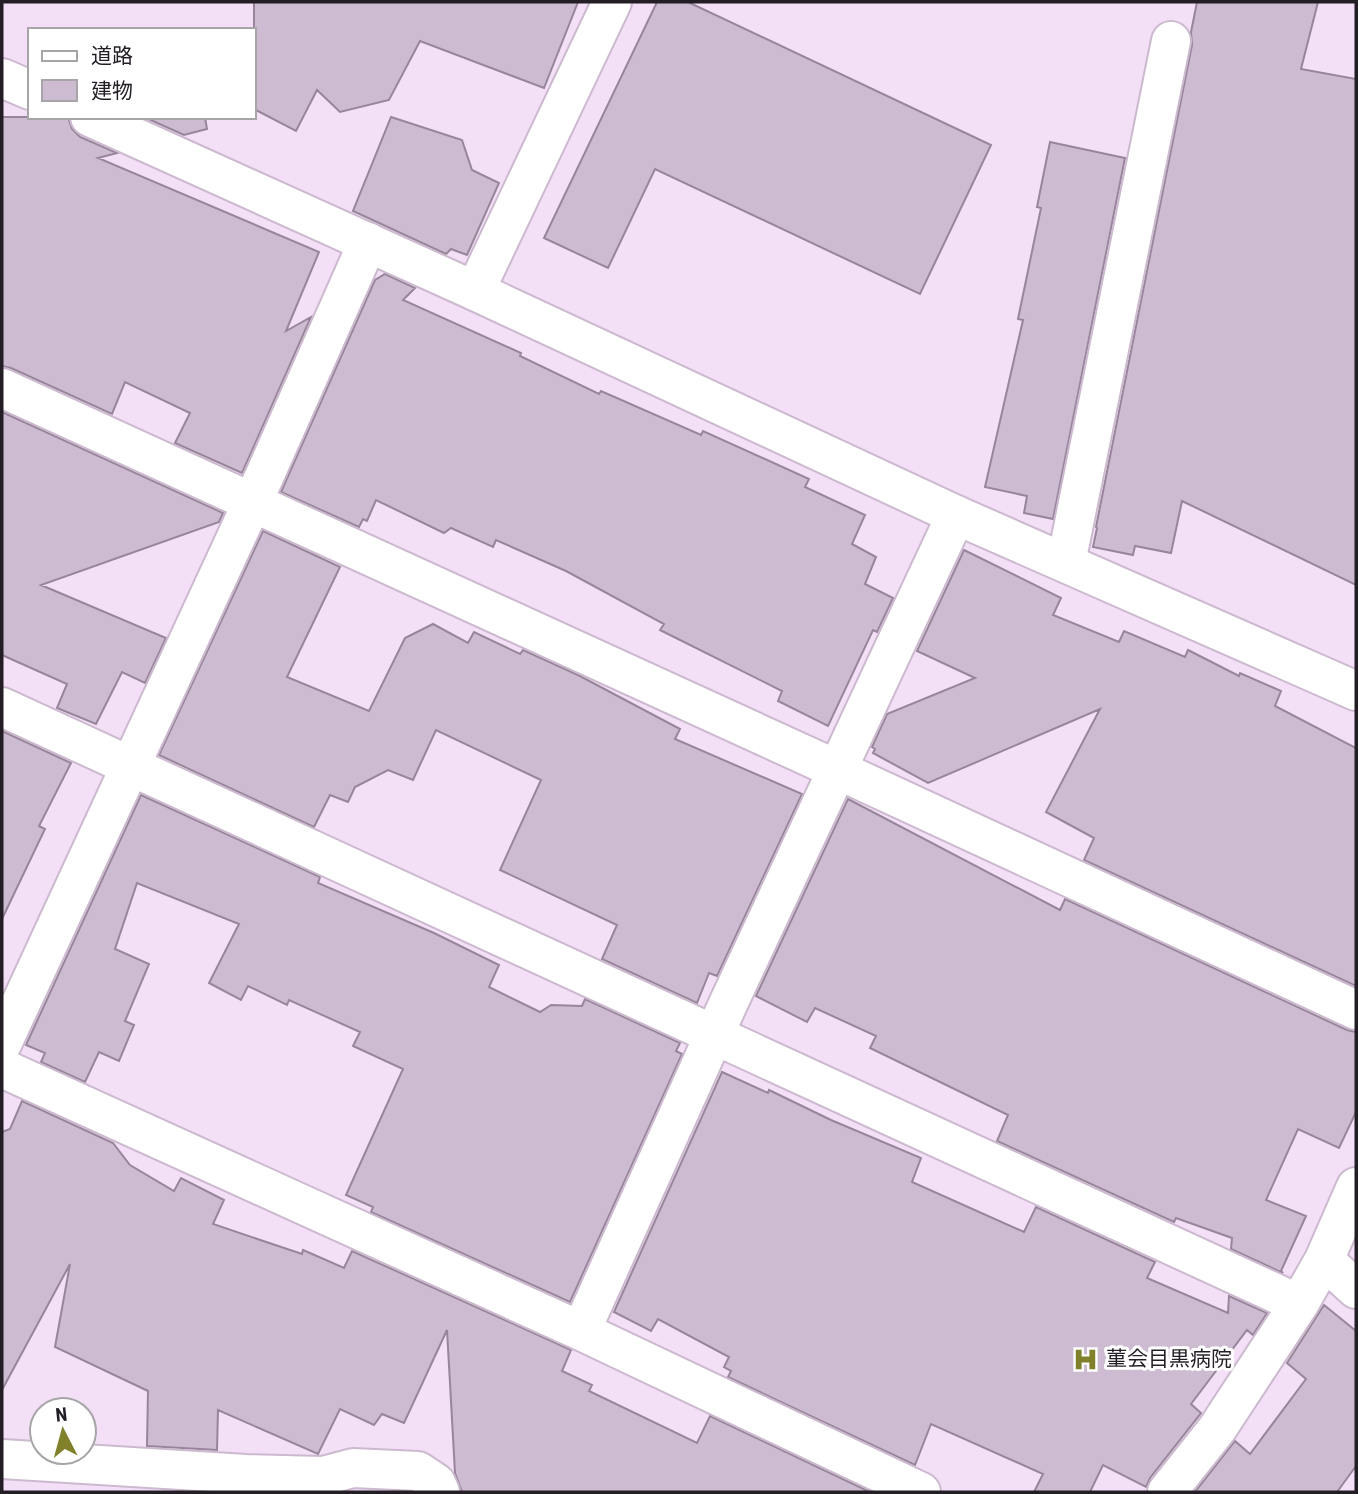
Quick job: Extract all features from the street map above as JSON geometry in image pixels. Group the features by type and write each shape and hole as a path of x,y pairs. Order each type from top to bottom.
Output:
{"street":[{"path":"475,290 612,2"},
{"path":"1066,563 1171,41"},
{"path":"2,78 28,89"},
{"path":"94,119 475,290 956,515 1356,691"},
{"path":"2,1044 369,242"},
{"path":"2,388 1356,1010"},
{"path":"580,1331 956,515"},
{"path":"2,706 1299,1304"},
{"path":"2,1068 580,1331 921,1492"},
{"path":"1167,1492 1217,1429 1299,1304 1324,1260 1356,1187"},
{"path":"1324,1260 1356,1289"},
{"path":"2,1459 104,1480 244,1483 323,1476 353,1468 418,1471 436,1483 440,1492"}],"building":[{"path":"254,2 578,2 544,88 420,41 389,100 340,112 317,90 296,131 256,110"},
{"path":"657,2 688,2 991,145 920,294 655,169 608,268 544,238"},
{"path":"1197,2 1318,2 1301,69 1356,79 1356,585 1182,501 1171,553 1135,546 1133,555 1093,547 1192,45 1191,32"},
{"path":"2,117 69,119 72,129 80,137 117,153 98,158 319,252 286,331 311,317 242,473 175,443 190,413 125,382 112,414 2,366"},
{"path":"391,117 462,140 472,170 499,183 467,255 451,249 446,254 353,211"},
{"path":"148,119 205,119 207,129 184,135"},
{"path":"1050,142 1125,158 1053,519 1024,513 1027,496 985,487 1023,320 1018,319 1041,208 1037,207"},
{"path":"385,274 415,288 403,300 521,353 520,356 599,394 601,391 701,435 703,431 809,479 805,487 865,515 852,544 876,557 865,584 893,598 877,632 873,630 828,726 778,701 782,691 660,630 664,624 566,571 496,540 493,547 451,528 444,533 376,500 367,521 363,519 359,527 281,492 375,280"},
{"path":"2,412 223,513 219,522 41,585 166,638 145,683 122,672 96,724 57,708 67,684 2,655"},
{"path":"263,531 340,567 287,677 369,711 405,638 433,624 468,643 474,632 520,654 523,650 578,675 680,729 675,739 802,794 717,976 709,973 697,1003 602,959 617,925 500,870 541,780 436,730 413,780 388,770 355,787 348,802 330,795 314,827 159,755"},
{"path":"964,550 1061,598 1053,615 1119,642 1124,631 1185,657 1188,650 1239,676 1240,673 1281,691 1275,706 1356,748 1356,986 1084,860 1094,838 1046,812 1100,709 928,783 873,753 875,749 872,747 887,714 975,678 917,651"},
{"path":"2,731 71,763 39,826 45,829 2,919"},
{"path":"141,795 320,877 318,883 434,933 499,965 489,987 540,1012 551,1005 582,1006 585,999 680,1043 676,1051 682,1054 570,1302 371,1212 373,1207 346,1195 403,1069 353,1046 360,1032 289,1000 287,1005 248,986 241,1000 209,983 239,924 137,883 115,949 149,964 125,1021 134,1025 119,1061 99,1052 85,1082 41,1062 45,1053 26,1045"},
{"path":"848,799 1060,910 1065,899 1356,1032 1356,1112 1339,1148 1298,1129 1266,1200 1306,1216 1281,1271 1283,1273 1231,1249 1232,1238 1176,1218 1174,1222 997,1141 1008,1115 870,1048 876,1036 815,1008 807,1022 756,996"},
{"path":"722,1072 768,1093 769,1090 921,1158 912,1182 1024,1232 1036,1207 1155,1262 1147,1278 1228,1313 1229,1296 1267,1313 1253,1335 1247,1330 1191,1404 1201,1413 1150,1478 1146,1487 1103,1465 1090,1492 1034,1492 1043,1474 931,1424 915,1465 728,1377 731,1371 724,1367 729,1357 658,1319 651,1331 614,1312"},
{"path":"22,1101 113,1143 130,1165 174,1191 181,1178 224,1200 213,1224 302,1254 303,1250 344,1268 352,1251 571,1350 562,1371 592,1385 589,1391 697,1443 710,1416 870,1492 462,1492 455,1473 447,1330 404,1423 382,1414 374,1425 340,1409 318,1454 218,1410 217,1450 147,1446 148,1391 55,1347 70,1264 2,1390 2,1132 10,1129"},
{"path":"1324,1305 1356,1331 1356,1466 1337,1492 1195,1492 1235,1441 1250,1454 1306,1379 1287,1363"}],"place":[{"name":"菫会目黒病院","path":"1086,1359"}]}
